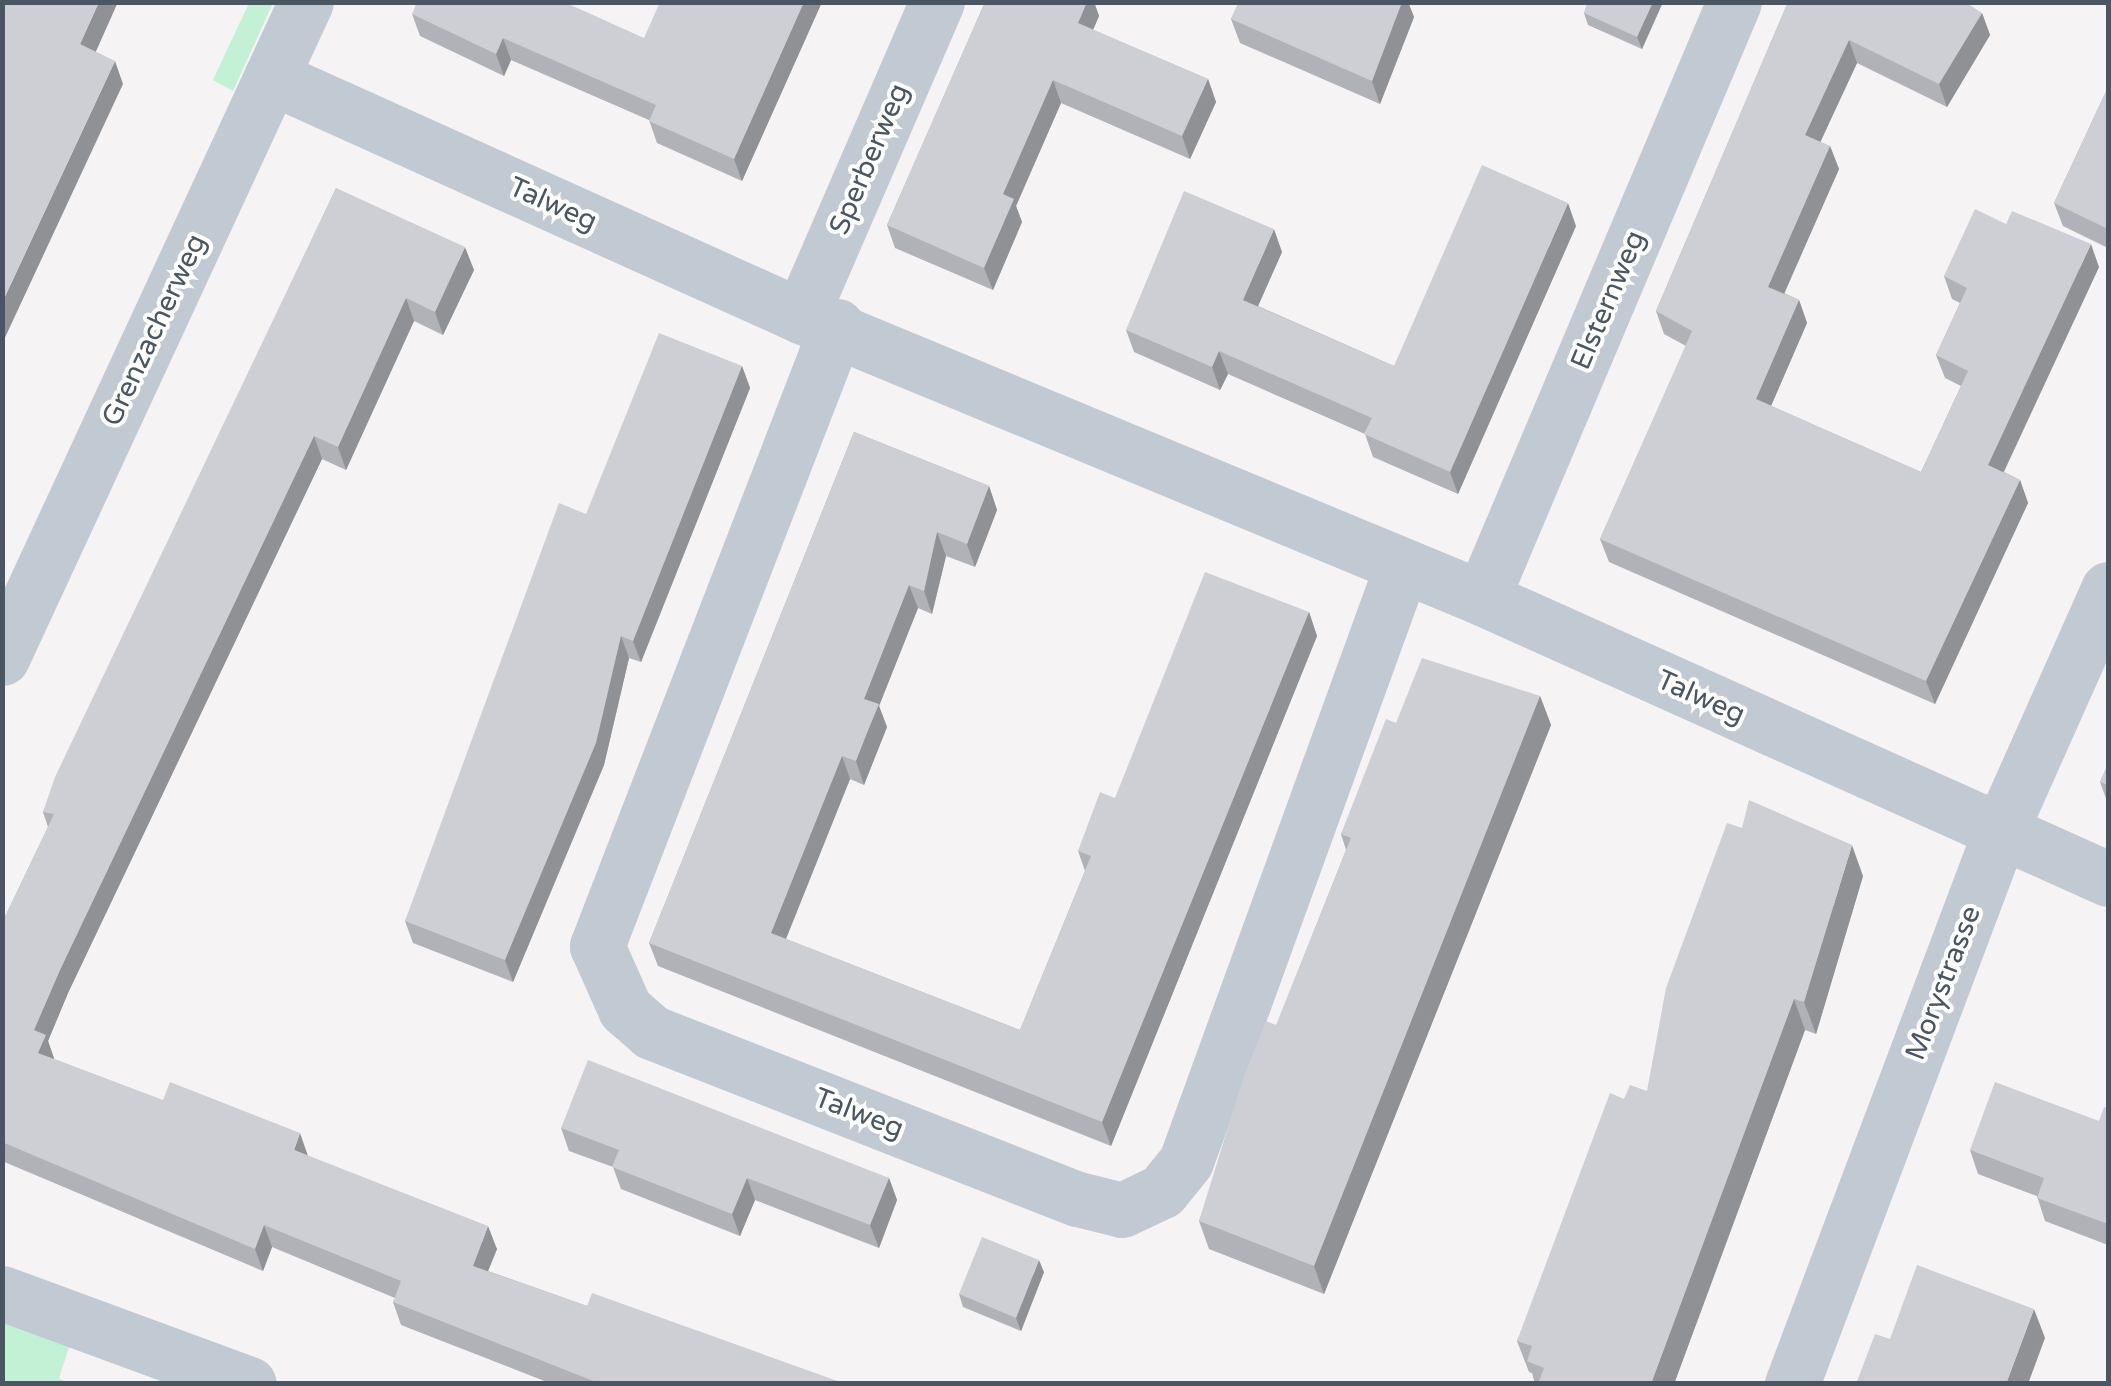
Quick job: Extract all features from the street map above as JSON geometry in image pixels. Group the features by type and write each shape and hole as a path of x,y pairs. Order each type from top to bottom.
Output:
{"street":[{"name":"Grenzacherweg","path":"2,658 306,2"},
{"name":"Sperberweg","path":"819,321 937,2"},
{"name":"Elsternweg","path":"1482,598 1734,2"},
{"name":"Talweg","path":"271,76 819,321 1400,571 1482,598 2108,879"},
{"name":"Talweg","path":"819,321 597,946 607,980 650,1032 1078,1199 1122,1210 1162,1191 1186,1161 1400,571"},
{"name":"Morystrasse","path":"1792,1384 2000,832 2108,588"},
{"path":"2,1293 248,1384"}],"green space":[{"path":"249,3 273,3 233,91 213,80"},
{"path":"2,1305 74,1332 59,1378 67,1383 3,1383"}],"building":[{"path":"2,2 99,2 80,44 115,61 2,303"},
{"path":"417,2 564,2 644,38 660,2 804,2 734,159 649,121 656,105 503,38 496,54 412,14"},
{"path":"985,2 1087,2 1078,23 1208,79 1182,136 1053,80 1003,194 1014,199 984,268 887,225"},
{"path":"1239,2 1402,2 1372,81 1231,19"},
{"path":"1588,2 1653,2 1637,37 1584,13"},
{"path":"1788,2 1965,2 1982,13 1939,84 1849,40 1805,135 1830,146 1768,287 1799,300 1756,399 1921,472 1968,371 1936,355 1967,288 1944,276 1975,209 2006,224 2012,211 2091,244 1988,465 2020,480 1926,681 1600,539 1692,331 1656,311"},
{"path":"2108,87 2108,229 2054,203"},
{"path":"1482,165 1568,203 1450,472 1364,434 1372,418 1219,351 1212,367 1126,330 1184,191 1274,229 1243,300 1394,366"},
{"path":"336,188 465,247 435,312 406,298 338,447 314,436 60,970 34,1030 46,1035 38,1053 163,1100 170,1082 300,1133 294,1150 488,1226 473,1266 587,1306 592,1293 846,1384 601,1384 393,1302 401,1281 264,1225 255,1249 2,1142 2,923 54,814 43,812 55,777"},
{"path":"659,333 742,366 633,641 621,636 596,743 505,960 405,921 559,503 586,514"},
{"path":"854,432 989,486 967,544 937,532 924,591 909,585 864,699 879,704 856,761 842,756 771,933 1020,1030 1091,856 1078,851 1100,792 1115,798 1205,572 1309,612 1102,1122 649,943"},
{"path":"1422,658 1540,696 1314,1266 1199,1221 1243,1079 1266,1021 1276,1025 1351,838 1341,834 1386,719 1396,723"},
{"path":"2108,764 2108,785 2100,782"},
{"path":"1749,800 1852,845 1804,1002 1794,999 1651,1384 1538,1384 1544,1368 1527,1361 1532,1346 1517,1341 1610,1093 1624,1099 1630,1085 1647,1091 1666,988 1727,823 1742,828"},
{"path":"588,1060 889,1178 870,1225 747,1178 732,1214 612,1167 619,1150 561,1128"},
{"path":"1995,1082 2099,1121 2104,1107 2108,1109 2108,1224 2037,1198 2044,1178 1970,1150"},
{"path":"982,1237 1039,1260 1016,1318 959,1294"},
{"path":"1917,1265 2034,1309 2006,1384 1856,1384 1875,1334 1890,1339"}]}
